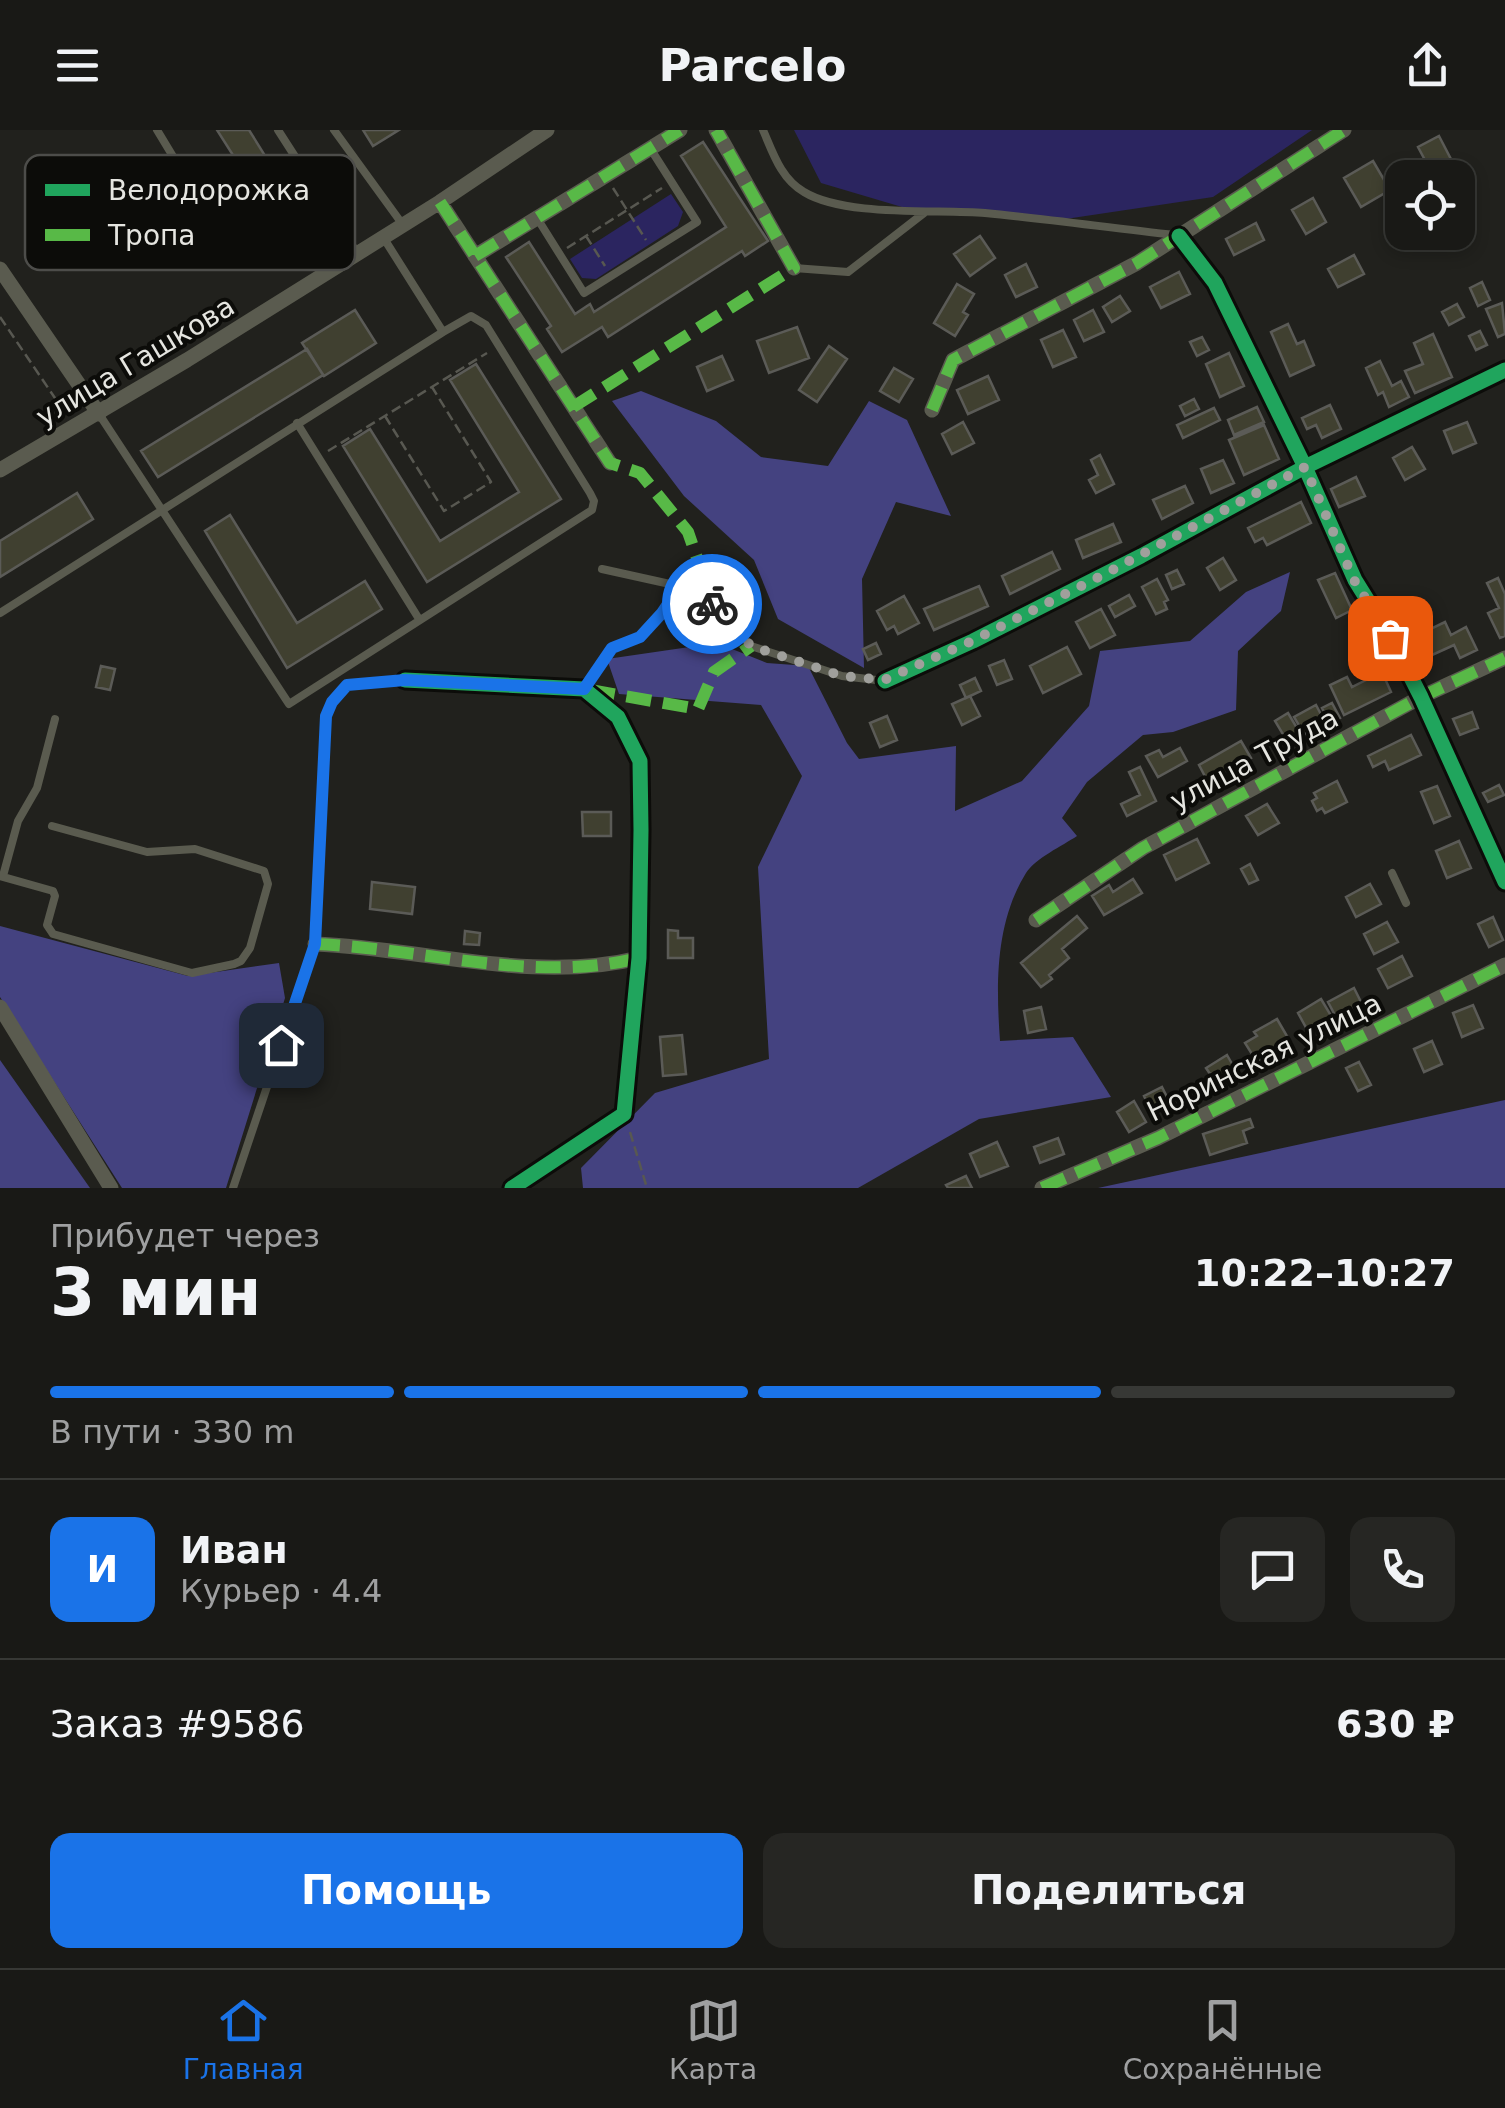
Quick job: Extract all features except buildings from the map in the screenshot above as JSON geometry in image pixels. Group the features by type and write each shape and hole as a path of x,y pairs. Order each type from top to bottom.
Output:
{"street":[{"name":"улица Гашкова","path":"357,253 547,130"},
{"path":"475,256 680,130"},
{"path":"716,130 794,268"},
{"path":"932,410 953,360 1137,263 1344,130"},
{"path":"440,202 610,463"},
{"path":"1179,236 1214,283 1305,467 1354,580 1421,697 1505,882"},
{"path":"0,270 99,414"},
{"name":"улица Гашкова","path":"0,470 99,414 330,270"},
{"path":"884,680 1090,581 1305,467 1505,370"},
{"name":"улица Труда","path":"1036,920 1142,848 1421,697 1505,658"},
{"path":"405,680 584,689 618,717 640,761 638,958 624,1114 512,1188"},
{"path":"315,944 372,946 473,962 580,968 598,968 638,958"},
{"name":"Норинская улица","path":"1042,1188 1158,1138 1505,964"},
{"path":"0,1007 111,1188"}],"lane":[{"path":"157,130 173,155"},
{"path":"278,130 294,155"},
{"path":"334,130 352,155"},
{"path":"763,130 782,171 802,192 827,202 924,213 980,213 1179,236"},
{"path":"537,218 584,293 697,222 650,148"},
{"path":"355,159 403,225"},
{"path":"794,268 848,272 924,213"},
{"path":"383,237 443,332"},
{"path":"0,613 162,510 297,423 471,316 486,325 594,502 592,510 289,704 162,510 99,414"},
{"path":"297,423 419,619"},
{"path":"602,569 680,586 713,604 751,646 842,676 884,680"},
{"path":"584,689 612,648 640,637 680,586"},
{"path":"233,1188 315,944 326,716 347,685 405,680"},
{"path":"52,826 148,852 195,849 264,871 268,884 246,956 234,964 192,973 53,934 47,925 53,891 1,876 18,821 37,788 54,719"},
{"path":"1392,872 1406,903"}],"path":[{"path":"605,176 652,250"},
{"path":"559,253 672,182"},
{"path":"586,236 611,276"},
{"path":"0,317 59,404"},
{"path":"318,457 498,345"},
{"path":"385,416 444,511 492,482 432,386"},
{"path":"624,1114 647,1188"}],"shaded area":[{"path":"794,130 1312,130 1213,197 1052,221 902,207 821,183"},
{"path":"671,194 683,212 678,226 596,279 582,278 570,259"},
{"path":"641,391 716,421 761,457 828,466 869,401 907,420 951,516 896,502 862,579 864,668 778,619 754,560 684,496 612,401"},
{"path":"1290,572 1281,611 1238,651 1236,710 1173,732 1143,735 1087,782 1062,818 1077,836 1030,868 1008,912 998,976 1000,1041 1073,1037 1111,1097 979,1119 858,1188 583,1188 581,1168 655,1093 769,1059 758,867 802,776 761,705 619,694 607,659 717,643 767,663 808,666 859,759 956,746 955,811 1022,781 1089,706 1100,651 1190,641 1246,592"},
{"path":"0,926 188,976 279,963 285,998 226,1188 122,1188 0,997"},
{"path":"0,1060 90,1188 0,1188"},
{"path":"1505,1100 1505,1188 1098,1188"}],"marked path":[{"path":"475,256 680,130"},
{"path":"573,407 794,268 716,130"},
{"path":"932,410 953,360 1137,263 1344,130"},
{"path":"440,202 610,463 640,473 688,532 713,604"},
{"path":"590,690 698,709 714,672 751,646"},
{"path":"1036,920 1143,848 1421,697 1505,658"},
{"path":"315,944 518,966 599,965 639,958"},
{"path":"1042,1188 1158,1138 1505,965"}],"cycle path":[{"path":"1179,236 1215,283 1355,580 1421,697 1505,882"},
{"path":"885,681 973,641 1305,467 1505,370"},
{"path":"405,680 584,689 618,717 640,761 639,958 624,1114 512,1188"}],"way so far":[{"path":"712,604 751,646 842,676 884,680 1107,573 1305,467 1354,580 1390,638"}],"route":[{"path":"281,1045 315,944 326,716 347,685 405,680 584,689 612,648 640,637 680,586 712,604"}]}
